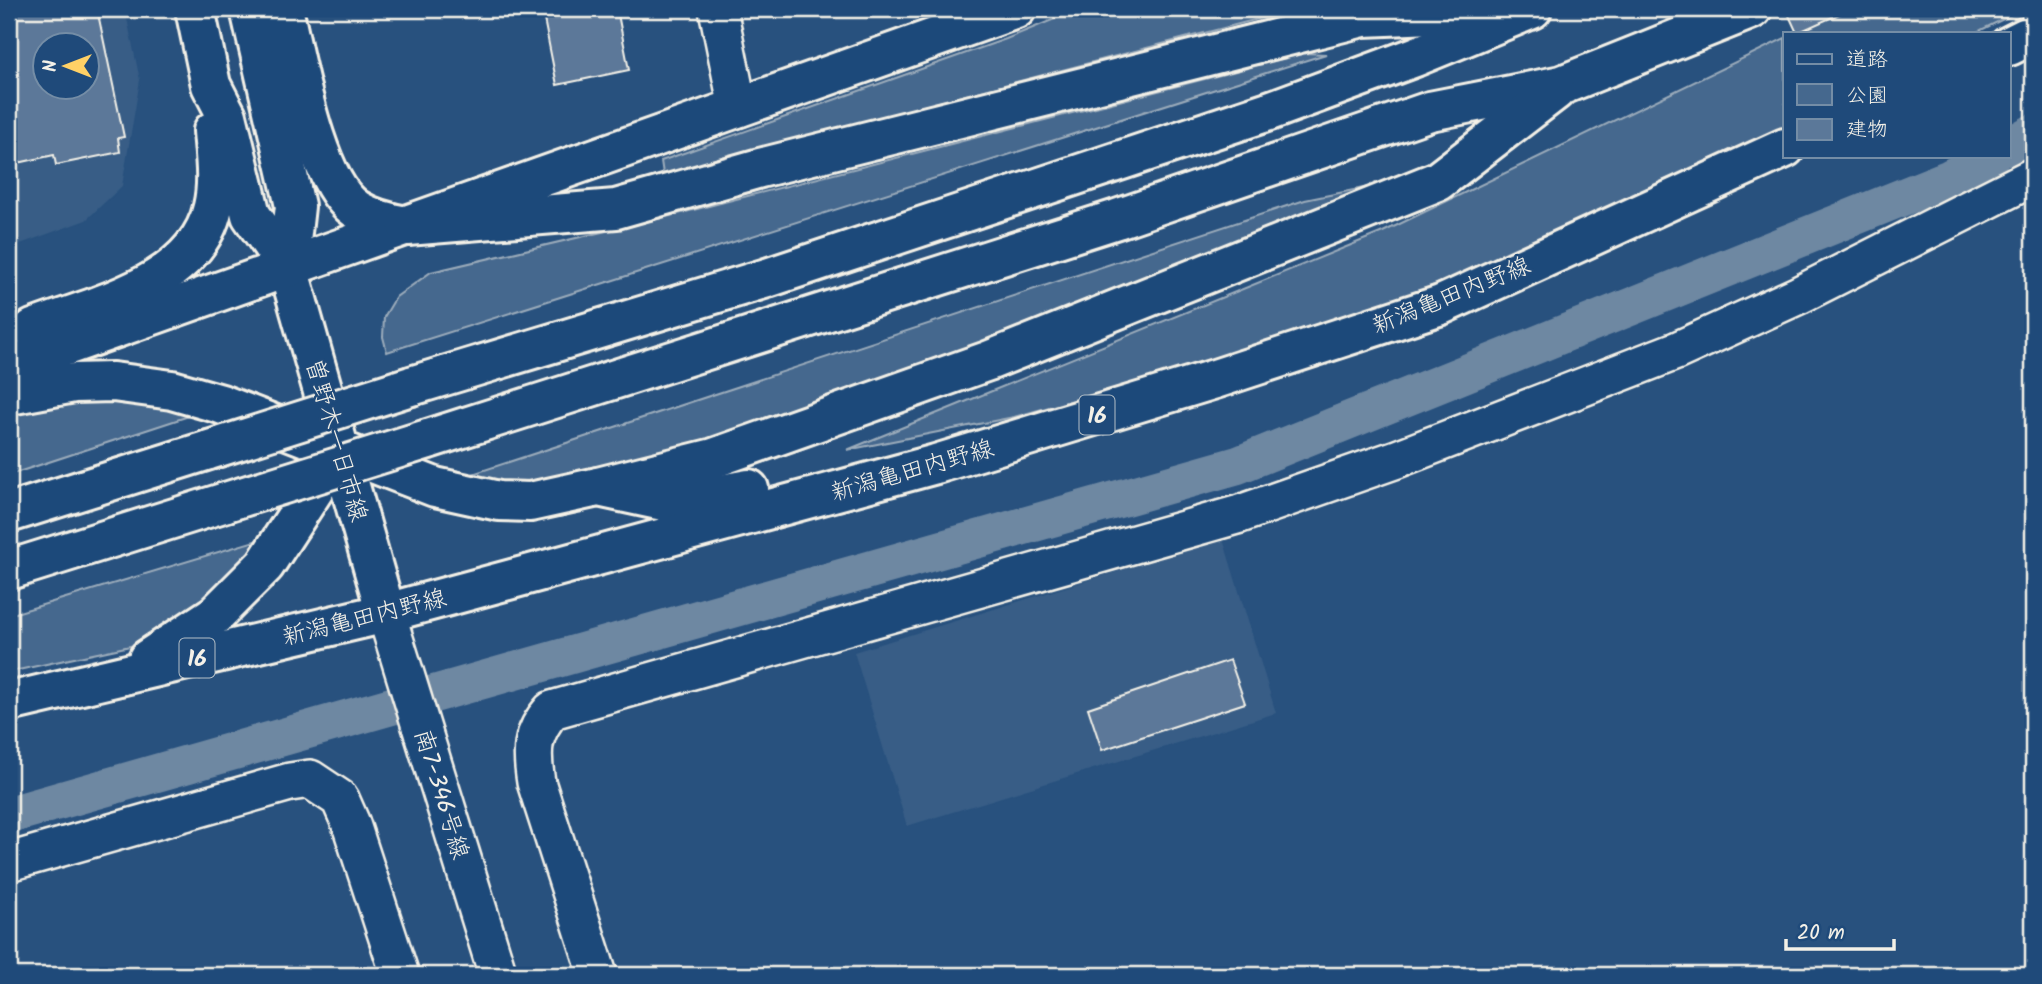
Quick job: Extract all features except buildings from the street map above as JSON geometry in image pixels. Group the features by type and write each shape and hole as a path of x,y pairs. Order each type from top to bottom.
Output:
{"main road":[{"name":"曽野木一日市線","path":"195,9 211,85 227,116 251,215 288,268 386,613"},
{"name":"曽野木一日市線","path":"250,9 295,206 288,268"},
{"path":"283,9 309,121 336,185 355,208 383,222 407,226 616,209 773,164 1363,17 1531,9"},
{"path":"9,366 1016,9"},
{"path":"9,513 411,386 767,278 1269,111 1415,57 1531,9"},
{"path":"9,570 1117,219 1430,111 1562,85 1752,9"},
{"path":"2010,46 2033,34"},
{"path":"9,341 129,293 170,271 189,253 204,233 213,208 217,171 211,85"},
{"path":"9,396 74,383 142,385 221,404 435,487 499,501 530,502 714,458 988,361 1438,181 1562,85"},
{"name":"新潟亀田内野線","path":"9,702 386,613 923,468 1049,430 1441,305 1783,149"},
{"path":"598,487 672,503 697,501 1049,430"},
{"path":"114,677 169,648 215,615 265,565 340,449"}],"street":[{"path":"718,9 737,108"},
{"path":"598,975 536,782 533,742 539,724 552,710 1240,514 1384,464 1676,351 1799,295 2033,177"},
{"name":"南7-346号線","path":"386,613 498,975"},
{"path":"9,862 289,782 310,779 340,799 351,824 400,975"}],"shaded area":[{"path":"9,9 125,9 140,80 122,186 86,220 9,248"},
{"path":"1223,539 1276,713 907,826 854,652"}],"green space":[{"path":"1079,9 1296,9 663,174 661,161 1006,39"},
{"path":"1847,9 2024,9 1977,32 1797,32"},
{"path":"1783,39 1783,129 1565,239 1469,271 1328,328 1014,417 847,450 1383,232"},
{"path":"1306,53 1326,54 387,352 383,337 384,317 396,297 431,272 666,217"},
{"path":"1378,185 894,384 582,481 503,494 445,483 1305,200"},
{"path":"102,397 198,413 9,475 9,405"},
{"path":"258,540 231,576 144,643 9,672 9,615"}],"waterway":[{"path":"2010,145 2033,133"},
{"path":"9,815 1238,465 1950,178 1987,158"}]}
